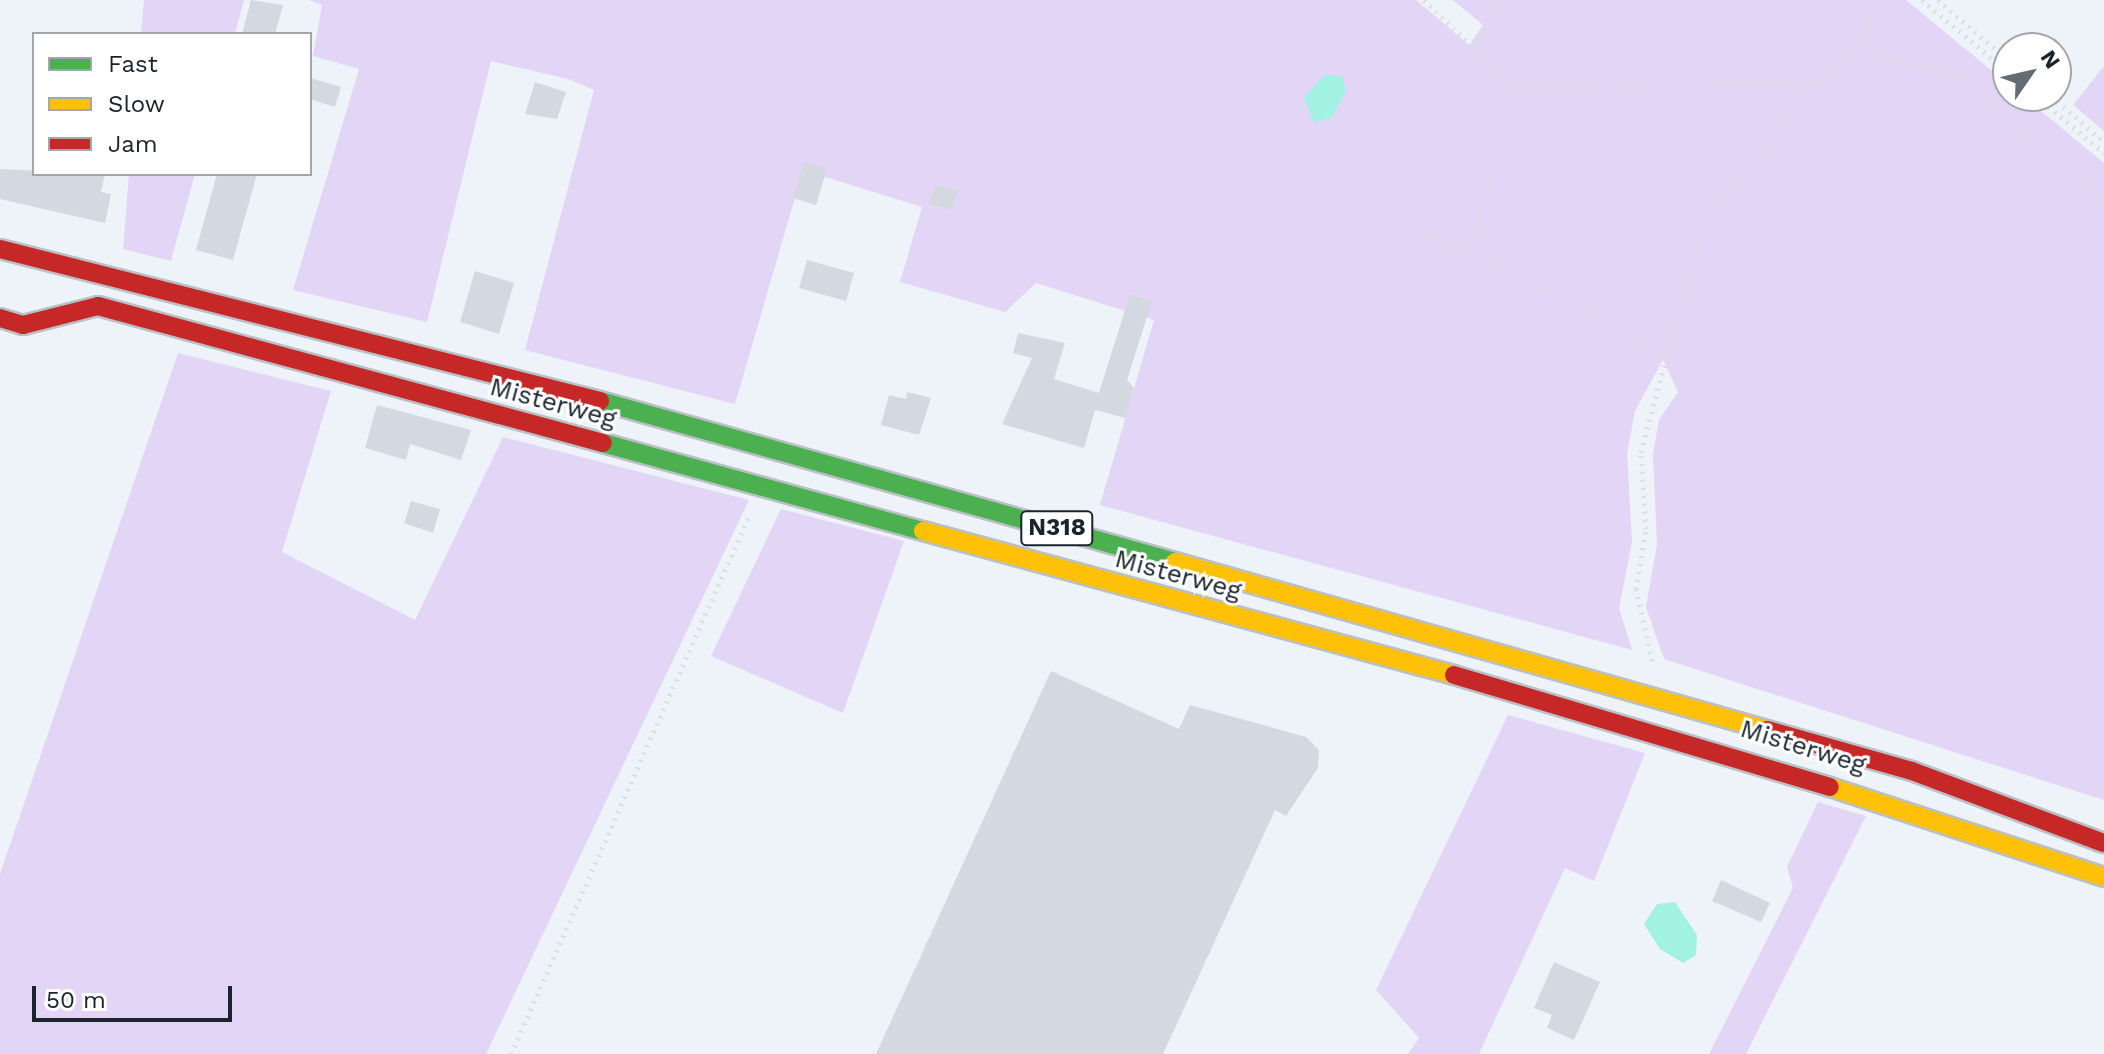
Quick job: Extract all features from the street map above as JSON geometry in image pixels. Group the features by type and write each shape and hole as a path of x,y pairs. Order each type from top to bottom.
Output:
{"main road":[{"name":"Misterweg","path":"0,249 683,422 1912,771 2104,843"},
{"name":"Misterweg","path":"0,318 23,325 98,306 1666,733 2104,877"}],"path":[{"path":"1424,0 1517,90 1821,80"},
{"path":"1473,47 1502,0"},
{"path":"1673,703 1645,646 1636,589 1646,529 1641,452 1669,358 1701,226 1821,80 1863,40 1873,0"},
{"path":"1922,0 1992,59"},
{"path":"1938,0 1992,46"},
{"path":"1837,64 1882,56 1954,77 2104,199"},
{"path":"1470,249 1517,90"},
{"path":"2055,112 2104,153"},
{"path":"2069,112 2104,142"},
{"path":"1416,229 1470,249 1669,358"},
{"path":"511,1054 761,487"}],"shaded area":[{"path":"144,0 244,0 236,32 141,32"},
{"path":"309,0 1416,0 1469,45 1483,25 1453,0 1906,0 1992,71 1992,112 2042,112 2104,163 2104,800 1664,659 1646,607 1657,545 1653,455 1659,420 1678,392 1663,360 1635,411 1627,453 1632,542 1619,608 1632,650 1100,505 1154,320 1036,283 1005,312 900,282 922,207 803,170 735,404 525,350 594,90 568,79 491,61 427,322 293,290 359,69 313,56 322,5"},
{"path":"2104,66 2104,131 2073,105"},
{"path":"1324,75 1342,75 1346,91 1332,117 1314,123 1304,98"},
{"path":"129,176 194,176 171,261 123,249"},
{"path":"178,353 331,391 282,552 415,620 503,437 749,500 486,1054 0,1054 0,874"},
{"path":"781,509 904,541 843,713 711,656"},
{"path":"1508,715 1645,753 1594,881 1565,868 1479,1054 1408,1054 1419,1038 1376,990"},
{"path":"1818,802 1866,816 1746,1054 1709,1054 1793,888 1787,867"},
{"path":"1675,902 1697,935 1696,955 1683,963 1660,949 1644,924 1657,904"}],"building":[{"path":"251,0 283,5 276,32 243,32"},
{"path":"312,79 341,87 335,107 312,100"},
{"path":"535,82 566,92 557,119 525,114"},
{"path":"804,162 827,169 816,205 793,198"},
{"path":"0,169 32,171 32,176 105,176 101,192 111,194 105,223 0,199"},
{"path":"216,176 256,176 233,260 196,250"},
{"path":"935,185 958,191 952,210 929,204"},
{"path":"807,260 854,273 846,301 799,288"},
{"path":"475,271 514,283 499,334 460,322"},
{"path":"1130,294 1152,301 1127,380 1134,388 1126,418 1095,410 1084,448 1002,424 1032,358 1013,353 1018,333 1065,343 1054,379 1099,393"},
{"path":"907,392 931,398 919,435 881,425 889,395 906,399"},
{"path":"377,405 471,430 461,460 410,444 406,460 365,448"},
{"path":"411,501 440,509 433,533 404,523"},
{"path":"1051,671 1179,729 1190,705 1306,737 1319,750 1318,768 1286,816 1275,810 1163,1054 876,1054"},
{"path":"1721,880 1770,903 1761,922 1712,901"},
{"path":"1554,962 1600,982 1574,1040 1547,1028 1552,1015 1534,1008"}],"traffic: fast":[{"path":"600,401 1175,562"},
{"path":"603,443 923,531"}],"traffic: slow":[{"path":"923,531 1454,675"},
{"path":"1175,562 1767,730"},
{"path":"1830,787 2104,877"}],"traffic: jam":[{"path":"0,249 600,401"},
{"path":"0,318 23,325 98,306 603,443"},
{"path":"1454,675 1830,787"},
{"path":"1767,730 1912,771 2104,843"}]}
